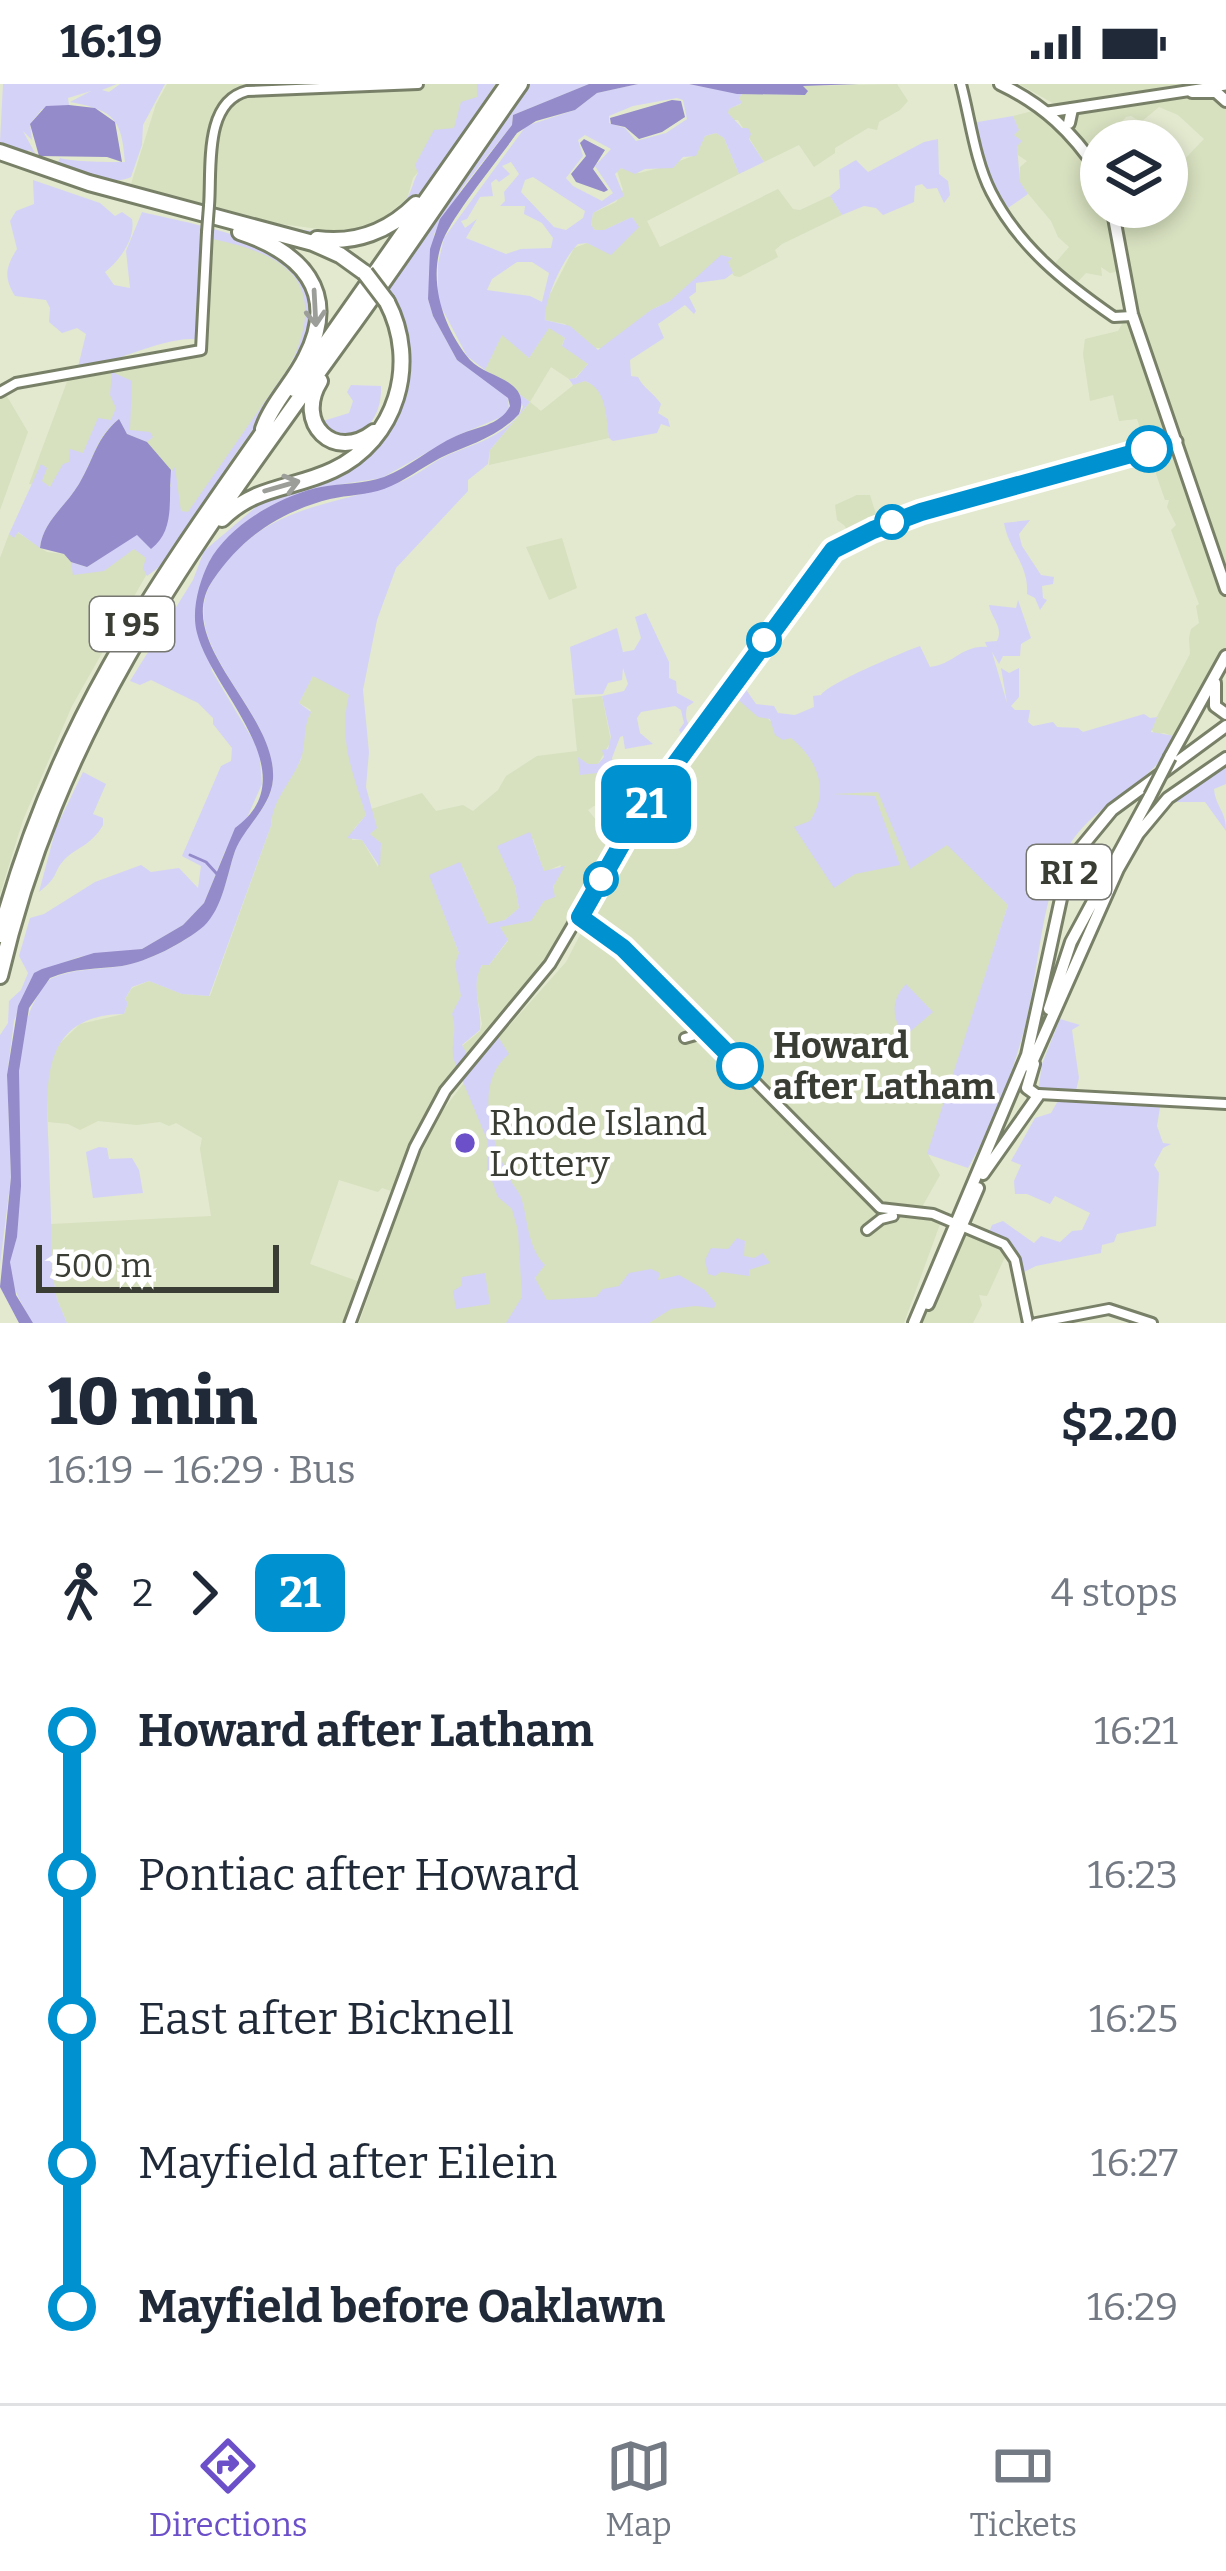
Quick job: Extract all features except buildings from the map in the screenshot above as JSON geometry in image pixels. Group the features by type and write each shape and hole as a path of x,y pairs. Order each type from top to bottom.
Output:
{"highway":[{"name":"I 95","path":"0,935 48,789 88,700 156,584 508,84"},
{"name":"I 95","path":"0,976 30,868 66,775 112,680 166,589 520,84"},
{"path":"263,229 329,241 375,232 418,202 476,130"},
{"path":"0,152 88,183 326,248 364,275 399,332 402,368 396,400 379,432 361,452 337,469 274,486 237,505 166,589"},
{"path":"0,161 81,190 329,255 364,275"},
{"path":"240,232 274,244 294,258 312,283 317,308 310,349 261,435"},
{"path":"350,329 310,405 321,432 346,443 373,434 394,393 398,344 385,303"}],"main road":[{"path":"1000,84 1031,107 1070,116 1198,87 1223,89"},
{"path":"1012,84 1053,111 1080,147"},
{"path":"1053,111 1198,87 1223,89"},
{"path":"1070,116 1080,135"},
{"path":"1116,228 1132,316 1226,589"},
{"path":"350,1323 421,1133 460,1073 540,977 616,850 833,550 921,512 1177,441"},
{"path":"1199,701 1225,651"},
{"path":"1017,1083 1046,1021 1071,942 1225,651"},
{"path":"1218,669 1215,706 1226,714"},
{"name":"RI 2","path":"917,1323 1017,1083 1037,1020 1065,885 1079,850 1112,810 1226,726"},
{"name":"RI 2","path":"959,1224 1118,869 1160,806 1226,758"},
{"path":"1118,869 1140,814"},
{"path":"983,1174 1039,1094 1027,1087 1040,1044"}],"street":[{"path":"0,392 16,383 201,350 218,117 233,95 418,84"},
{"path":"961,85 991,192 1040,260 1114,317 1132,316"},
{"path":"580,917 623,948 873,1203 886,1211 931,1213 998,1240 1010,1250 1032,1323 1109,1309 1152,1323"},
{"path":"685,1038 706,1032"},
{"path":"1039,1094 1226,1104"},
{"path":"867,1231 881,1219 906,1213"}],"shaded area":[{"path":"3,84 117,84 102,90 109,92 120,84 165,84 143,125 131,177 114,180 57,164 60,158 125,162 121,135 112,118 96,108 70,102 91,91 68,98 69,105 42,109 30,124 32,140 23,131 36,155 29,150 22,155 23,151 0,142"},
{"path":"167,84 493,84 413,178 407,199 379,221 341,232 259,221 130,187"},
{"path":"477,84 495,84 444,161 398,216 373,231 347,237 307,235 284,227 351,229 396,210 410,192 418,173 415,165 434,130 454,128 461,102 477,97"},
{"path":"529,84 589,84 513,115 512,125 462,188 434,234 428,299 457,360 501,391 508,398 509,411 382,478 317,488 266,509 210,560 196,604 212,671 259,750 262,784 225,851 204,903 183,925 142,949 79,957 34,974 29,983 14,1021 7,1075 11,1177 0,1264 0,1035 8,1023 9,1001 21,990 28,973 19,956 30,918 95,882 141,865 151,872 179,868 198,888 201,866 182,856 221,766 231,761 232,748 198,703 151,680 140,685 130,681 193,580 204,551 262,502 363,453 403,380 382,295"},
{"path":"589,84 638,84 597,93 575,110 536,121 517,133 457,215 438,255 437,287 452,333 470,360 519,393 519,414 492,435 392,486 330,499 279,519 236,551 213,580 203,604 205,628 270,753 271,789 239,842 220,900 204,926 143,960 50,978 29,1008 19,1071 21,1186 10,1262 16,1295 33,1323 19,1323 0,1287 11,1177 7,1075 18,1006 34,973 42,969 94,953 142,949 183,925 204,903 235,828 255,806 263,783 260,758 249,732 197,633 196,606 205,570 229,536 273,504 321,487 384,477 506,413 508,398 457,360 433,316 428,299 430,249 440,219 512,125 513,115"},
{"path":"638,84 689,84 742,94 742,103 728,113 748,128 749,139 764,162 739,174 724,138 716,133 705,136 696,156 683,157 673,168 635,174 621,168 615,174 624,196 593,213 591,225 604,230 632,217 639,227 611,255 587,243 578,244 561,269 545,320 570,326 598,350 670,301 721,255 732,258 728,262 733,273 725,279 696,283 696,292 689,297 694,314 685,305 658,324 664,338 630,360 631,376 638,377 658,400 658,413 668,419 670,427 661,424 657,433 613,441 598,390 585,381 573,385 569,379 588,364 562,346 565,338 549,328 529,358 502,335 485,370 467,356 438,301 444,238 526,126 575,110 597,93","holes":["677,98 683,100 687,119 666,133 636,141 625,128 609,123 609,116","585,135 611,149 595,166 613,193 602,201 566,178 583,156 578,140","511,162 519,174 504,192 500,206 525,206 524,214 542,223 553,238 551,248 506,254 466,238 477,219 465,228 461,221 480,197 493,196 491,183 510,174 502,166","533,177 585,211 583,218 566,230 554,227 521,192 525,180","517,262 532,262 549,273 542,302 487,290 492,279"]},
{"path":"689,84 859,84 803,86 808,91 805,95 737,94"},
{"path":"897,84 908,101 900,110 879,122 877,130 868,128 835,148 835,153 814,167 799,145 764,162 738,120 728,113 741,104 742,94 805,95 803,86"},
{"path":"1019,84 1223,84 1226,93 1226,653 1181,739 1155,735 1151,728 1190,654 1189,638 1199,623 1199,604 1171,530 1176,525 1167,507 1169,500 1165,500 1137,419 1119,421 1113,395 1090,401 1083,354 1085,339 1118,331 1122,324 1116,318 1132,315 1121,271 1110,273 1101,267 1102,276 1086,273 1072,288 1049,270 1069,247 1019,183 1020,167 1027,161 1018,155 1013,116 1056,105"},
{"path":"681,101 685,117 662,132 639,139 625,127 611,124 610,118"},
{"path":"46,106 95,108 115,122 122,162 107,157 39,156 30,124"},
{"path":"1013,116 1019,130 1014,135 1022,141 1017,146 1020,182 1028,194 1008,208 994,190 972,123"},
{"path":"716,133 724,138 739,174 647,221 660,247 778,189 793,209 800,210 830,196 842,215 782,244 775,250 778,257 740,277 734,276 727,262 732,257 720,258 604,348 594,348 565,324 545,320 545,304 574,248 587,243 611,254 638,227 632,217 604,230 591,225 593,213 616,202 623,190 617,171 639,173 667,166 695,155 705,136"},
{"path":"584,139 605,150 593,169 608,190 604,192 576,182 571,174 586,156 580,143"},
{"path":"938,139 939,174 948,181 950,195 944,203 937,188 922,184 915,186 914,202 883,215 864,206 842,215 830,196 840,188 839,170 856,160 868,172"},
{"path":"33,180 132,219 129,242 105,272 114,285 130,288 126,251 142,212 201,225 264,247 290,263 308,284 315,311 302,359 184,538 147,576 146,558 134,549 104,571 73,575 71,562 87,567 132,537 171,486 169,476 175,467 181,511 188,512 291,364 302,335 302,291 278,262 207,238 199,340 157,345 77,371 86,334 77,328 62,333 49,322 46,300 15,296 8,278 17,249 10,221 16,211 34,204"},
{"path":"214,233 252,241 299,277 308,308 304,338 285,373 188,513 181,512 171,470 140,439 76,490 29,484 68,379 205,352"},
{"path":"549,327 565,338 562,345 588,364 569,379 551,367 530,402 485,370 486,361 502,334 529,358"},
{"path":"112,372 132,381 130,430 150,432 153,437 147,442 127,434 119,419 105,433 79,484 50,522 40,548 18,532 14,538 9,534 41,464 47,468 42,481 50,487 69,462 70,449 83,453 98,418 111,420 116,408 110,395"},
{"path":"585,381 598,387 605,401 609,438 489,465 490,450 530,402 541,411"},
{"path":"351,385 381,386 381,395 369,424 348,437 325,427 323,421 349,413"},
{"path":"5,393 28,432 0,510 0,396"},
{"path":"518,393 530,402 490,450 488,464 468,480 468,491 396,568 377,620 363,690 369,752 366,787 377,828 370,834 381,843 380,867 362,840 347,838 366,815 346,742 349,695 313,676 299,703 311,712 302,755 275,809 209,996 182,994 149,981 132,987 124,1014 95,1018 74,1028 61,1043 52,1062 47,1108 52,1271 67,1323 33,1323 14,1286 10,1262 19,1207 19,1057 34,1001 50,979 143,960 203,926 220,901 239,842 271,790 270,754 260,728 215,653 206,628 204,604 213,580 232,555 274,523 400,482 500,432 523,407"},
{"path":"119,419 127,434 147,442 171,470 168,523 151,549 137,535 87,567 40,548 42,538 79,484 100,441"},
{"path":"870,495 880,527 850,540 837,520 835,505"},
{"path":"1030,520 1019,534 1022,546 1041,575 1054,577 1053,584 1042,586 1047,600 1040,610 1035,598 1027,594 1025,574 1004,523"},
{"path":"17,532 47,552 64,554 123,544 157,556 72,706 23,820 0,894 0,558 9,534 14,537"},
{"path":"562,538 577,588 549,600 526,547"},
{"path":"1018,600 1031,638 1021,644 1020,656 1003,656 999,664 992,652 1007,703 1001,668 1009,673 1019,668 1019,697 1011,706 1030,710 1028,722 1033,726 1053,722 1083,732 1144,714 1157,717 1151,732 1175,736 1152,770 1088,822 1063,857 1049,900 1019,1047 993,1118 968,1168 927,1154 1008,905 947,845 910,869 878,792 832,794 875,796 900,865 855,874 834,888 794,827 810,821 816,810 820,787 814,766 791,738 775,735 770,719 758,717 728,691 738,678 756,704 795,715 814,707 813,696 920,646 930,667 987,647 985,642 997,641 999,631 989,605 1016,608"},
{"path":"646,613 669,662 669,678 676,681 677,693 694,702 686,715 697,734 688,745 679,730 684,723 681,710 675,706 641,712 637,718 640,733 653,744 625,749 620,737 612,758 614,771 580,775 578,757 598,764 604,757 602,750 608,749 611,737 602,696 624,691 628,684 623,668 622,680 608,683 603,694 575,695 570,647 617,628 623,652 634,650 641,638 635,617"},
{"path":"313,675 349,695 347,746 366,815 354,829 352,840 362,840 378,867 381,846 370,834 375,822 371,809 422,793 436,811 463,805 473,811 498,790 506,776 537,756 577,751 572,699 602,696 611,741 598,764 588,765 580,759 588,773 609,770 618,779 614,783 616,806 588,810 618,847 559,947 470,1061 462,1046 482,1024 478,971 508,941 501,924 530,921 553,888 561,865 544,872 533,839 498,847 519,908 505,920 488,925 463,868 432,882 459,953 461,996 453,1014 457,1034 453,1045 461,1071 427,1121 397,1193 339,1180 310,1264 360,1282 346,1323 67,1323 52,1271 51,1224 211,1216 202,1138 176,1123 98,1121 80,1130 48,1122 50,1063 58,1045 80,1024 124,1014 132,988 149,981 182,994 210,996 271,826 272,809 301,760 311,710 299,703"},
{"path":"733,690 801,746 835,793 879,792 910,868 947,844 1008,905 928,1154 940,1175 922,1207 940,1224 904,1323 359,1323 414,1168 438,1117 493,1044 566,962 633,832"},
{"path":"1226,764 1226,784 1214,789 1226,831 1205,802 1172,802"},
{"path":"83,772 106,784 93,814 103,818 103,825 64,860 39,892 56,828"},
{"path":"530,832 544,871 565,866 553,887 555,897 544,901 531,921 500,927 508,940 489,965 482,965 477,981 480,1030 462,1045 470,1059 495,1032 509,1054 491,1081 489,1114 497,1149 521,1197 531,1241 545,1265 535,1278 547,1300 596,1297 603,1289 619,1286 629,1273 651,1269 660,1273 658,1280 679,1275 705,1290 714,1308 671,1309 649,1323 506,1323 522,1297 518,1230 512,1209 498,1197 487,1168 488,1142 454,1060 452,1014 461,996 455,964 459,953 429,875 460,862 488,924 505,920 519,908 497,846"},
{"path":"906,984 933,1012 905,1036 895,1010"},
{"path":"1060,1019 1080,1025 1072,1030 1079,1078 1075,1095 1038,1092 1042,1064"},
{"path":"1122,1098 1161,1101 1157,1126 1163,1143 1171,1144 1163,1148 1154,1165 1159,1173 1156,1226 1117,1234 1114,1242 1102,1245 1101,1253 1036,1266 1018,1275 1014,1257 988,1235 992,1225 1003,1221 1034,1243 1041,1236 1060,1242 1072,1231 1082,1230 1090,1213 1055,1196 1050,1204 1015,1194 1014,1181 1021,1165 1011,1161 1035,1118 1051,1113 1059,1099 1121,1104"},
{"path":"107,1148 109,1159 132,1158 143,1193 93,1198 86,1152"},
{"path":"955,1220 1000,1241 1011,1253 987,1296 979,1295 982,1305 973,1323 914,1323"},
{"path":"737,1238 745,1241 744,1256 763,1253 770,1263 749,1270 749,1276 708,1274 705,1260 711,1248 728,1249"},
{"path":"485,1273 490,1304 456,1309 453,1291 461,1286 462,1277"}],"waterway":[{"path":"190,855 217,874"}],"bus line":[{"name":"21","path":"740,1066 623,948 580,917 640,812 810,578 844,542 921,512 1149,449"}],"place":[{"name":"Howard after Latham","path":"740,1066"},
{"name":"Rhode Island Lottery","path":"465,1143"}]}
